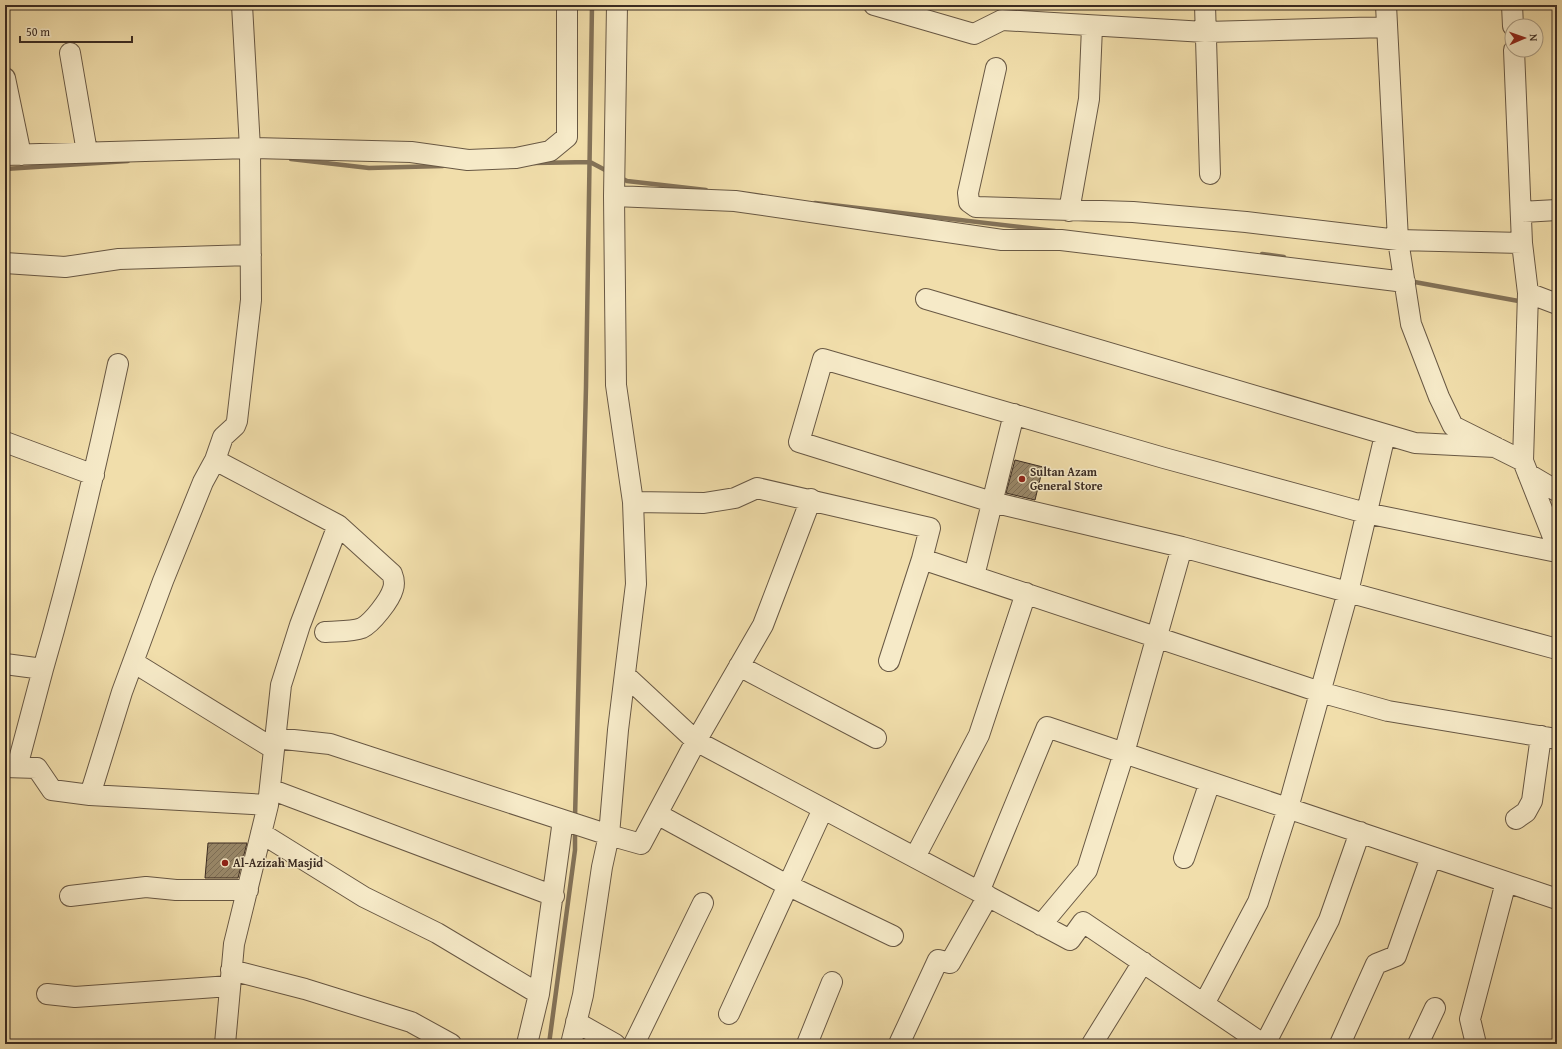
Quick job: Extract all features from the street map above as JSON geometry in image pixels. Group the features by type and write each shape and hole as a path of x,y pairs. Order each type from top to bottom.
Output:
{"street":[{"path":"90,795 133,662 203,482 215,460 223,437 237,422 251,300 250,148 242,5"},
{"path":"5,78 13,155 250,148 411,152 468,160 516,158 550,151 567,137 567,5"},
{"path":"571,1044 583,995 602,867 603,832 618,730 636,584 633,502 616,385 614,196 617,5"},
{"path":"874,5 969,33 980,32 992,24 1002,20 1092,27 1205,32 1387,26"},
{"path":"1205,5 1210,174"},
{"path":"1386,5 1398,240 1411,324 1438,397 1453,426 1495,447 1557,491"},
{"path":"1512,5 1513,18"},
{"path":"1069,211 1089,99 1092,27"},
{"path":"70,53 87,152"},
{"path":"1514,58 1522,212 1522,243 1528,293 1525,468 1557,547"},
{"path":"996,68 968,193 969,202 976,207 1133,212 1246,222 1398,240 1522,243"},
{"path":"614,196 734,200 1002,240 1061,240 1405,282"},
{"path":"1522,212 1557,210"},
{"path":"5,263 65,267 120,259 251,255"},
{"path":"1528,293 1557,304"},
{"path":"926,299 1415,443 1495,447"},
{"path":"1557,552 1366,513 1164,458 823,359 799,442 992,502 1182,546 1557,649"},
{"path":"118,364 94,475 63,601 11,767 38,768 52,790 90,795 269,797 554,896"},
{"path":"974,576 1014,414"},
{"path":"1204,1004 1258,902 1288,808 1348,592 1385,435"},
{"path":"5,442 94,475"},
{"path":"215,460 338,525 392,574 394,581 393,589 384,605 366,625 355,629 325,632"},
{"path":"633,502 704,503 735,498 757,488 811,499 930,528 922,559 889,661"},
{"path":"133,662 275,743 330,744 641,844 696,741 763,625 811,499"},
{"path":"225,1044 234,944 262,833 269,797 281,685 300,625 338,525"},
{"path":"1041,925 1087,870 1124,753 1182,546"},
{"path":"922,559 1320,692 1388,711 1549,738 1532,802 1526,812 1516,819"},
{"path":"915,857 979,735 1026,593"},
{"path":"5,664 42,669"},
{"path":"739,666 876,738"},
{"path":"625,675 696,741 1070,940 1083,922 1264,1044 1329,920 1360,832"},
{"path":"899,1044 938,960 950,963 984,894 1047,727 1557,899"},
{"path":"1184,858 1210,782"},
{"path":"729,1014 823,808"},
{"path":"657,814 787,885 893,936"},
{"path":"527,1044 539,994 567,821"},
{"path":"262,833 364,897 437,934 539,994"},
{"path":"1340,1044 1376,964 1396,956 1431,857"},
{"path":"1476,1044 1470,1019 1506,882"},
{"path":"70,896 146,887 176,890 248,890"},
{"path":"634,1044 703,903"},
{"path":"1092,1044 1142,962"},
{"path":"47,994 75,996 231,978 305,989 411,1022 452,1044"},
{"path":"807,1044 832,982"},
{"path":"1418,1044 1435,1008"},
{"path":"576,1022 615,1044"}],"building":[{"name":"Sultan Azam General Store","path":"1015,460 1043,467 1035,500 1006,493"},
{"name":"Al-Azizah Masjid","path":"208,843 247,843 238,878 205,878"}],"waterway":[{"path":"575,818 586,387 592,5"},
{"path":"291,159 369,168 443,166"},
{"path":"5,169 128,161"},
{"path":"534,163 590,162 609,172"},
{"path":"619,177 627,181 706,190"},
{"path":"815,203 1055,231"},
{"path":"1262,254 1284,257"},
{"path":"1409,281 1524,302"},
{"path":"549,1044 575,850 575,829"}],"place":[{"name":"Sultan Azam General Store","path":"1022,479"},
{"name":"Al-Azizah Masjid","path":"225,863"}]}
